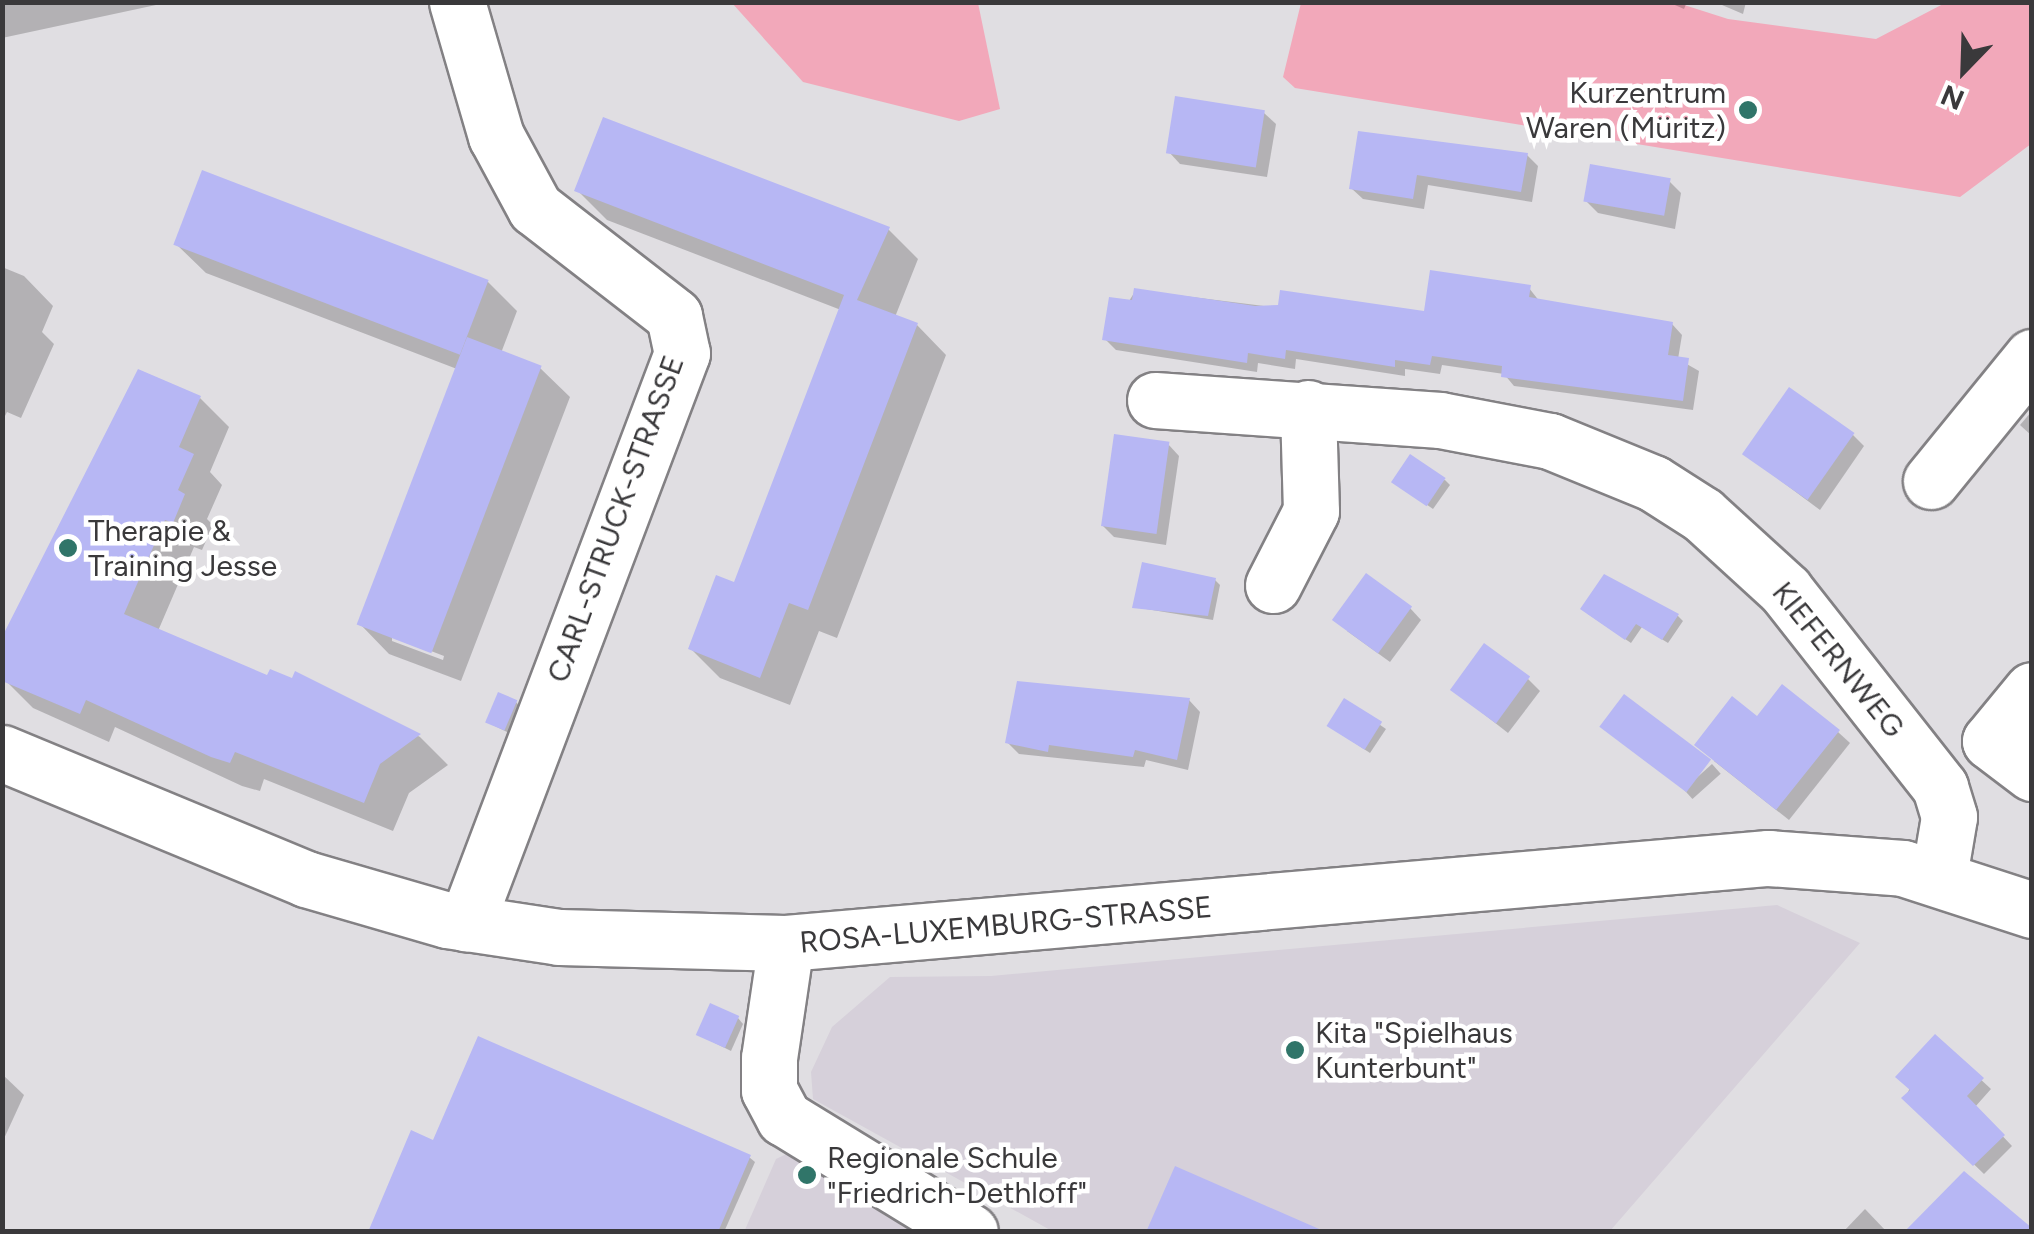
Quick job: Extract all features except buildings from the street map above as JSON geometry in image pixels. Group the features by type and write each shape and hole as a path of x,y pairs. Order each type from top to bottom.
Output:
{"street":[{"name":"CARL-STRUCK-STRASSE","path":"457,2 496,136 535,208 674,316 682,352 466,924"},
{"path":"1931,482 2032,357"},
{"name":"KIEFERNWEG","path":"1156,400 1440,420 1550,441 1653,484 1703,514 1816,623 1940,787 1949,817 1939,876"},
{"path":"1274,585 1311,511 1308,408"},
{"path":"2032,690 1990,741 2032,774"},
{"name":"ROSA-LUXEMBURG-STRASSE","path":"2,753 146,818 306,878 466,924 559,937 786,943 1768,858 1840,859 1939,876 2032,910"},
{"path":"786,943 769,1074 769,1090 784,1118 970,1232"}],"shaded area":[{"path":"732,3 978,3 1000,109 959,121 803,82"},
{"name":"Kurzentrum Waren (Müritz)","path":"1301,3 1678,3 1728,19 1876,39 1945,3 2031,3 2031,144 1960,197 1295,88 1283,77"},
{"name":"Kita \"Spielhaus Kunterbunt\"","path":"1777,905 1860,943 1610,1231 1052,1231 813,1099 811,1072 832,1027 890,977 991,976"},
{"name":"Regionale Schule \"Friedrich-Dethloff\"","path":"799,1148 942,1232 744,1232 776,1159"}],"place":[{"name":"Kurzentrum Waren (Müritz)","path":"1748,110"},
{"name":"Therapie & Training Jesse","path":"68,548"},
{"name":"Kita \"Spielhaus Kunterbunt\"","path":"1295,1050"},
{"name":"Regionale Schule \"Friedrich-Dethloff\"","path":"807,1175"}]}
